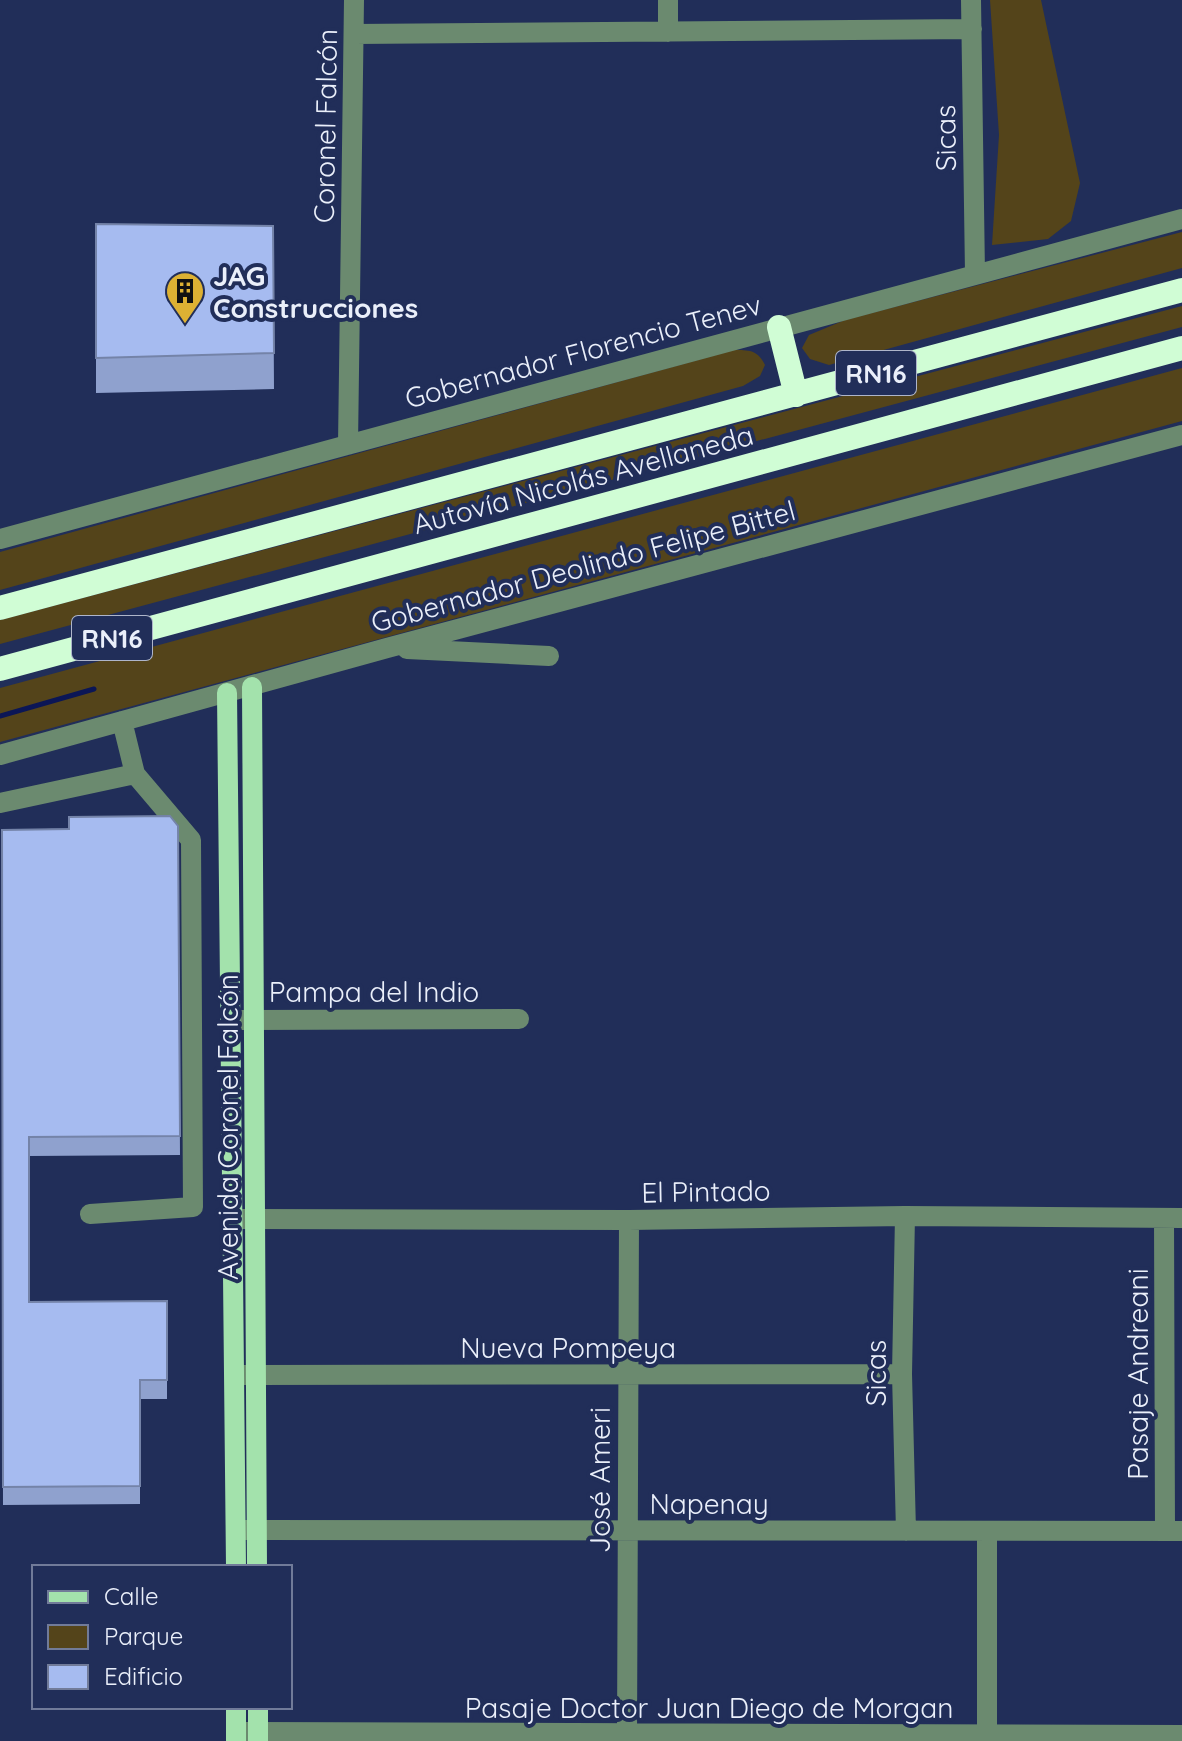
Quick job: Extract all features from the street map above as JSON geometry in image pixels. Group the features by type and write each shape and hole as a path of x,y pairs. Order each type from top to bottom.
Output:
{"highway":[{"name":"Autovía Nicolás Avellaneda","path":"0,608 1182,290"},
{"path":"779,327 796,395"},
{"name":"Autovía Nicolás Avellaneda","path":"0,669 1182,348"}],"main road":[{"name":"Avenida Coronel Falcón","path":"252,687 257,1565"},
{"name":"Avenida Coronel Falcón","path":"227,693 236,1565"},
{"path":"236,1709 236,1736"},
{"path":"258,1709 258,1736"}],"street":[{"name":"Coronel Falcón","path":"348,445 354,0"},
{"path":"668,0 668,32"},
{"name":"Sicas","path":"971,0 975,274"},
{"path":"355,34 972,29"},
{"name":"Gobernador Florencio Tenev","path":"0,539 1182,219"},
{"name":"Gobernador Deolindo Felipe Bittel","path":"0,755 1182,435"},
{"path":"387,648 549,656"},
{"path":"90,1214 193,1207 191,840 135,774 122,721"},
{"path":"0,803 135,774"},
{"name":"Pampa del Indio","path":"230,1020 519,1019"},
{"name":"Sicas","path":"905,1216 902,1374 906,1531"},
{"name":"El Pintado","path":"231,1219 1173,1218"},
{"name":"Pasaje Andreani","path":"1173,1218 1174,1531"},
{"name":"José Ameri","path":"627,1738 629,1220"},
{"name":"Nueva Pompeya","path":"233,1375 902,1374"},
{"name":"Napenay","path":"236,1530 1174,1531"},
{"path":"987,1532 987,1738"},
{"name":"Pasaje Doctor Juan Diego de Morgan","path":"236,1736 987,1738 1182,1735"}],"green space":[{"path":"990,0 1041,0 1080,183 1071,221 1048,239 992,245 999,135"},
{"path":"1182,232 1182,268 829,365 810,359 802,348 809,335 845,320"},
{"path":"1182,306 1182,327 0,644 0,620"},
{"path":"734,350 752,352 765,365 760,376 743,386 0,590 0,552"},
{"path":"1182,368 1182,421 0,742 0,688"}],"building":[{"name":"JAG Construcciones","path":"96,224 273,226 274,353 96,358"},
{"path":"170,816 178,826 180,1136 29,1137 29,1302 167,1301 167,1380 140,1380 140,1486 3,1487 2,830 69,829 69,817"}],"waterway":[{"path":"0,716 94,689"}],"place":[{"name":"JAG Construcciones","path":"185,325"}]}
